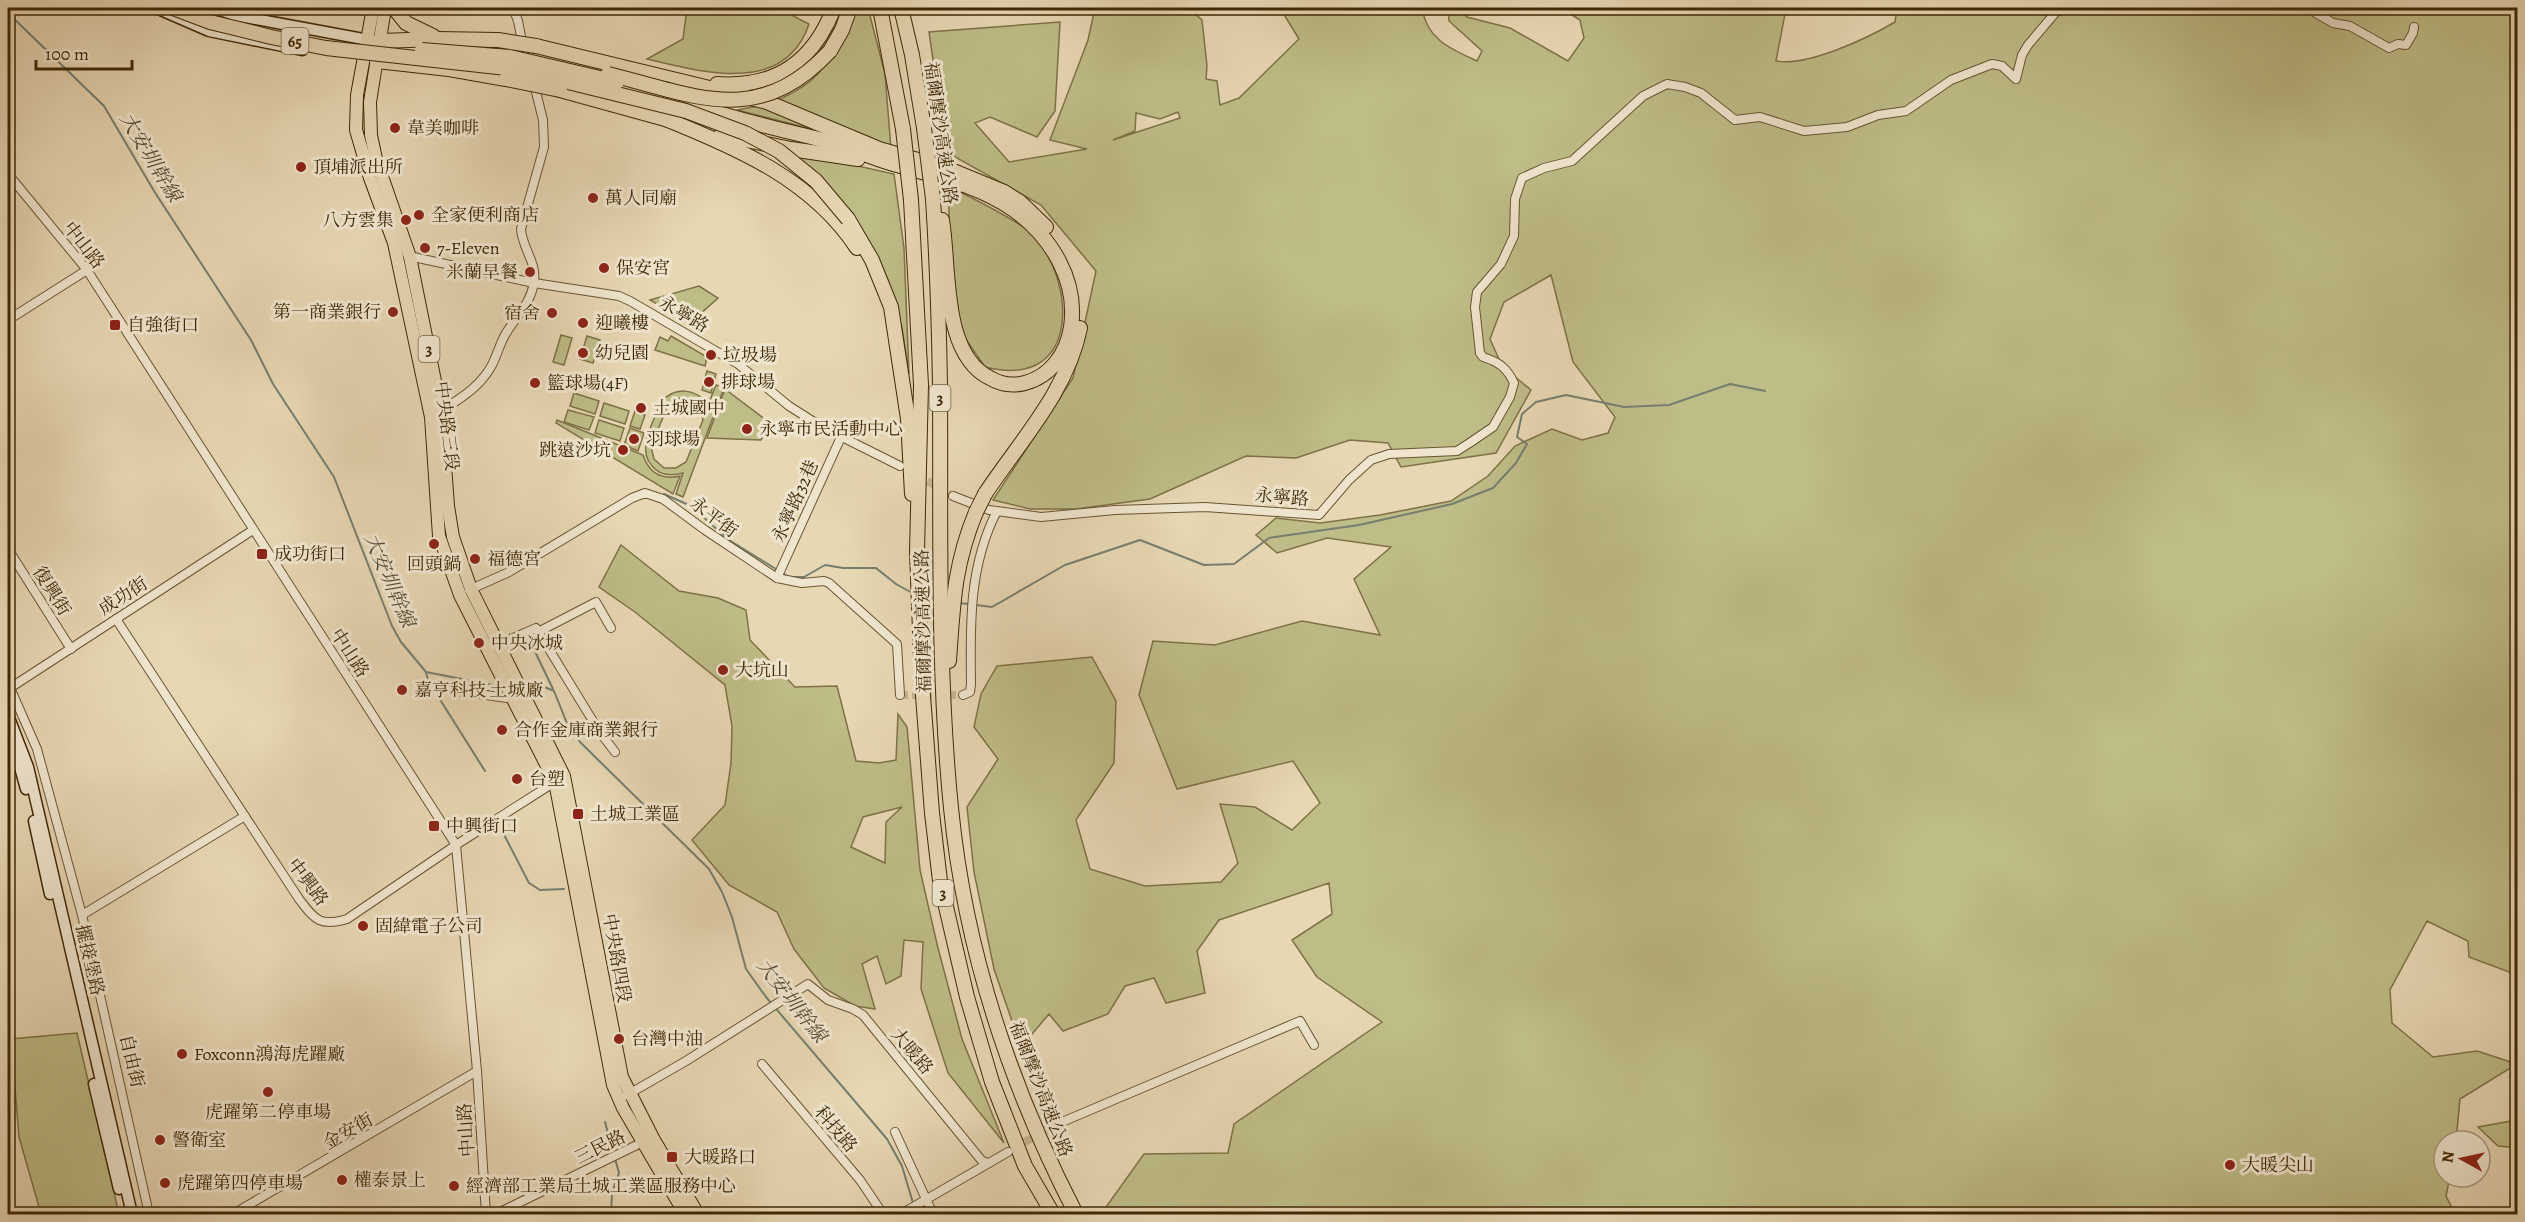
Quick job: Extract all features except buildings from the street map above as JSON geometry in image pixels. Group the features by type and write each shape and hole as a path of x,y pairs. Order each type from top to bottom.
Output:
{"highway":[{"name":"65","path":"173,8 229,27 326,48 421,54"},
{"name":"65","path":"195,8 231,19 327,40 421,54"},
{"path":"394,8 406,23 437,39"},
{"path":"682,81 734,85 762,82 780,74 814,46 828,24 834,8"},
{"path":"421,54 473,49 518,52 710,100 762,98 799,80 830,51 842,30 850,8"},
{"name":"福爾摩沙高速公路","path":"880,8 903,129 911,200 921,385 917,552 922,683 932,813 940,881 951,936 992,1082 1025,1166 1053,1215"},
{"name":"福爾摩沙高速公路","path":"901,8 912,55 933,199 951,810 965,897 987,996 1015,1082 1050,1165 1076,1215"},
{"path":"374,41 498,40 536,46 767,102 882,155 981,191 1013,210 1050,244 1068,284 1071,323 1069,338 1061,356 1052,368 1038,379 1023,384 1007,384 978,372 968,361 958,342 951,315 947,249 942,219 933,199"},
{"path":"421,54 513,63 617,84 834,144 946,168 1004,192 1020,202 1050,231 1066,256 1077,284 1080,327 1073,358 1055,394 985,494 988,511 958,565 946,601"},
{"path":"421,54 515,69 714,120 762,142 798,165 816,181 848,219 884,285 891,307 908,419 913,522 917,552"},
{"path":"370,60 449,69 560,90 731,138 791,149 882,155"},
{"path":"668,120 729,144 769,167 814,199 849,237 869,267 882,296 898,345"}],"main road":[{"name":"中央路三段","path":"373,8 374,41"},
{"name":"中央路三段","path":"385,8 357,95 356,130 370,178 394,243 431,417 439,536 516,691"},
{"name":"中央路三段","path":"370,60 371,135 376,159 410,257 441,411 450,521 466,592"},
{"name":"中央路四段","path":"516,691 560,779 624,1096 685,1215"},
{"name":"中央路四段","path":"648,1140 698,1215"}],"street":[{"path":"156,8 209,32 370,60"},
{"path":"215,8 234,15 374,41"},
{"path":"441,411 468,394 492,365 505,333 525,307 534,283 533,263 521,229 544,147 543,120 513,8"},
{"name":"永寧路","path":"988,511 1041,517 1115,510 1205,507 1319,515 1349,480 1371,460 1389,454 1457,451 1493,427 1510,397 1514,383 1508,370 1496,361 1483,357 1480,353 1475,308 1477,292 1501,264 1514,236 1515,199 1522,178 1544,168 1572,161 1643,96 1666,84 1701,93 1735,120 1760,117 1804,131 1847,127 1878,115 1906,111 1952,80 1992,64 2002,66 2016,79 2022,55 2028,45 2056,12 2069,8"},
{"path":"2307,8 2333,23 2349,26 2389,48 2398,44 2406,45 2414,27"},
{"name":"中山路","path":"8,174 87,270 456,845 477,1071 486,1215"},
{"name":"永寧路","path":"394,243 410,257 534,283 619,296 738,364 789,406 841,437 900,466"},
{"path":"8,320 87,270"},
{"name":"永寧路32巷","path":"777,578 841,437"},
{"name":"永平街","path":"466,592 509,572 632,498 645,493 652,494 677,507 705,530 777,578 787,582 824,581 829,583 897,644 900,695"},
{"path":"953,496 988,511 988,528 975,574 972,600 970,692 963,695"},
{"name":"成功街","path":"9,686 254,530"},
{"name":"復興街","path":"8,549 70,649"},
{"path":"538,632 596,602 612,628"},
{"name":"中興路","path":"116,619 313,918 330,924 347,919 456,845 560,779"},
{"path":"493,647 536,628 599,731 615,752"},
{"name":"自由街","path":"9,686 37,749 82,915 149,1215"},
{"path":"459,691 516,691"},
{"name":"擺接堡路","path":"8,715 28,767 132,1215"},
{"name":"擺接堡路","path":"8,732 24,778 124,1215"},
{"path":"82,915 245,816"},
{"name":"大暖路","path":"624,1096 808,984 828,1000 863,1015 974,1152 982,1161 989,1163"},
{"path":"1055,1125 1300,1021 1314,1045"},
{"name":"科技路","path":"762,1064 860,1180 884,1215"},
{"name":"金安街","path":"233,1214 477,1071"},
{"path":"895,1132 933,1215"},
{"name":"三民路","path":"496,1215 648,1140"},
{"path":"901,1215 1008,1152"}],"shaded area":[{"path":"687,8 731,8 733,11 748,8 778,8 809,24 797,47 781,62 762,70 716,73 647,59 683,39"},
{"path":"853,8 868,8 885,74 891,149 777,101 812,80 820,71 834,52"},
{"path":"1095,8 1188,8 1202,20 1207,66 1206,79 1217,81 1220,105 1239,98 1299,39 1280,8 1422,8 1429,28 1435,36 1449,47 1477,61 1482,51 1449,21 1448,8 1458,8 1467,17 1510,28 1568,61 1584,38 1580,20 1561,8 1780,8 1785,14 1776,61 1789,62 1820,56 1869,36 1895,22 1897,8 2517,8 2517,975 2469,957 2468,941 2427,921 2390,990 2392,1023 2433,1057 2477,1051 2517,1064 2460,1099 2457,1129 2432,1129 2432,1189 2447,1189 2446,1196 2455,1214 1109,1214 1106,1207 1144,1154 1228,1153 1234,1124 1382,1022 1317,977 1292,940 1332,914 1329,883 1219,920 1197,951 1205,993 1166,1003 1154,978 1125,986 1108,1014 1063,1031 1049,1014 1021,1047 994,969 974,872 967,807 998,759 974,727 981,694 997,666 1092,657 1116,701 1114,763 1076,820 1090,869 1145,886 1221,882 1238,863 1220,804 1255,807 1292,830 1320,803 1293,761 1177,789 1139,695 1153,641 1215,645 1302,621 1380,635 1354,579 1391,547 1327,538 1277,553 1256,535 1276,518 1320,523 1380,515 1451,501 1488,476 1515,446 1552,429 1582,440 1608,433 1615,417 1573,362 1551,275 1504,302 1490,339 1502,366 1531,390 1496,453 1401,467 1388,443 1350,440 1296,458 1246,456 1150,499 1076,509 1030,509 993,500 1073,378 1096,271 1041,205 955,157 945,144 929,32 1060,22 1055,111 1037,137 990,117 975,123 1009,162 1087,149 1050,140 1088,40","holes":["1178,112 1180,118 1113,140 1135,131 1136,113 1160,119"]},
{"path":"763,105 831,134 737,110"},
{"path":"791,151 894,174 904,248 909,374 902,328 888,280 879,262"},
{"path":"949,188 1021,225 1036,237 1050,259 1059,283 1063,308 1061,331 1053,350 1038,364 1015,370 985,367 965,338 958,316 949,226"},
{"path":"699,286 718,298 690,323 650,300"},
{"path":"561,335 572,338 564,365 553,362"},
{"path":"587,336 600,340 593,363 580,359"},
{"path":"671,336 707,357 705,366 655,350 660,337 668,341"},
{"name":"排球場","path":"707,371 716,374 711,393 702,390"},
{"path":"716,385 724,388 683,497 676,494 683,473 670,475 662,473 652,466 648,459 646,443 648,435 661,402 673,393 692,392 708,405","holes":["680,398 691,399 699,405 703,420 686,462 676,468 664,468 654,459 651,447 668,405"]},
{"path":"725,389 770,423 761,440 707,438"},
{"path":"574,393 599,401 595,414 570,406"},
{"path":"604,403 629,411 625,424 600,416"},
{"path":"568,410 594,417 589,430 564,422"},
{"path":"635,411 645,415 640,429 630,426"},
{"path":"557,420 643,455 657,474 667,477 680,476 673,494 556,423"},
{"path":"599,420 624,428 620,441 595,433"},
{"name":"羽球場","path":"630,428 644,433 638,451 624,445"},
{"path":"621,545 679,591 718,598 746,610 750,640 795,687 837,686 856,761 879,763 896,760 898,714 907,727 920,870 937,944 962,1039 1004,1143 948,1073 921,989 923,942 904,940 901,976 886,984 877,956 862,964 875,1009 855,1006 824,988 794,949 777,912 729,885 692,840 725,805 731,763 732,726 725,685 635,612 599,587","holes":["902,807 886,822 885,863 851,847 863,817"]},
{"path":"77,1033 119,1214 41,1214 19,1137 11,1039"},
{"path":"2517,1120 2517,1148 2498,1146 2492,1140 2492,1129 2478,1127"}],"waterway":[{"name":"大安圳幹線","path":"8,13 104,106 154,191 251,340 273,384 334,477 392,626 401,642 426,672 503,687"},
{"path":"976,605 992,607 1065,565 1140,540 1204,565 1234,564 1269,538 1359,525 1452,504 1493,488 1516,463 1527,444 1517,437 1522,414 1536,402 1566,395 1624,407 1669,405 1730,384 1765,391"},
{"path":"664,494 691,506 729,540 789,577 804,577 825,565 843,568 876,568 896,584 914,594"},
{"path":"958,603 970,604"},
{"path":"527,635 553,689"},
{"path":"426,673 429,682 485,771"},
{"name":"大安圳幹線","path":"523,684 535,683 554,691 566,721 580,742 709,869 732,917 746,969 766,997 887,1139 902,1166 913,1203"},
{"path":"499,825 529,883 540,890 564,889"},
{"path":"605,1122 619,1173 612,1193 611,1214"},
{"name":"大安圳幹線","path":"918,1210 921,1214"}],"tunnel":[{"path":"917,475 953,496"},
{"path":"900,695 963,695"},
{"path":"1014,1148 1055,1125"}],"place":[{"name":"韋美咖啡","path":"395,128"},
{"name":"頂埔派出所","path":"301,167"},
{"name":"萬人同廟","path":"593,198"},
{"name":"全家便利商店","path":"419,215"},
{"name":"八方雲集","path":"406,220"},
{"name":"7-Eleven","path":"425,248"},
{"name":"保安宮","path":"604,268"},
{"name":"米蘭早餐","path":"530,272"},
{"name":"第一商業銀行","path":"393,312"},
{"name":"宿舍","path":"552,313"},
{"name":"迎曦樓","path":"583,323"},
{"name":"自強街口","path":"115,325"},
{"name":"幼兒園","path":"583,353"},
{"name":"垃圾場","path":"711,355"},
{"name":"排球場","path":"709,382"},
{"name":"籃球場(4F)","path":"535,383"},
{"name":"土城國中","path":"641,408"},
{"name":"永寧市民活動中心","path":"747,429"},
{"name":"羽球場","path":"634,439"},
{"name":"跳遠沙坑","path":"623,450"},
{"name":"回頭鍋","path":"434,544"},
{"name":"成功街口","path":"262,554"},
{"name":"福德宮","path":"475,559"},
{"name":"中央冰城","path":"479,643"},
{"name":"大坑山","path":"723,670"},
{"name":"嘉亨科技 土城廠","path":"402,690"},
{"name":"合作金庫商業銀行","path":"502,730"},
{"name":"台塑","path":"517,779"},
{"name":"土城工業區","path":"578,814"},
{"name":"中興街口","path":"434,826"},
{"name":"固緯電子公司","path":"363,926"},
{"name":"台灣中油","path":"619,1039"},
{"name":"Foxconn鴻海虎躍廠","path":"182,1054"},
{"name":"虎躍第二停車場","path":"268,1092"},
{"name":"警衛室","path":"160,1140"},
{"name":"大暖路口","path":"672,1157"},
{"name":"大暖尖山","path":"2230,1165"},
{"name":"權泰景上","path":"342,1180"},
{"name":"虎躍第四停車場","path":"165,1183"},
{"name":"經濟部工業局土城工業區服務中心","path":"454,1186"}]}
